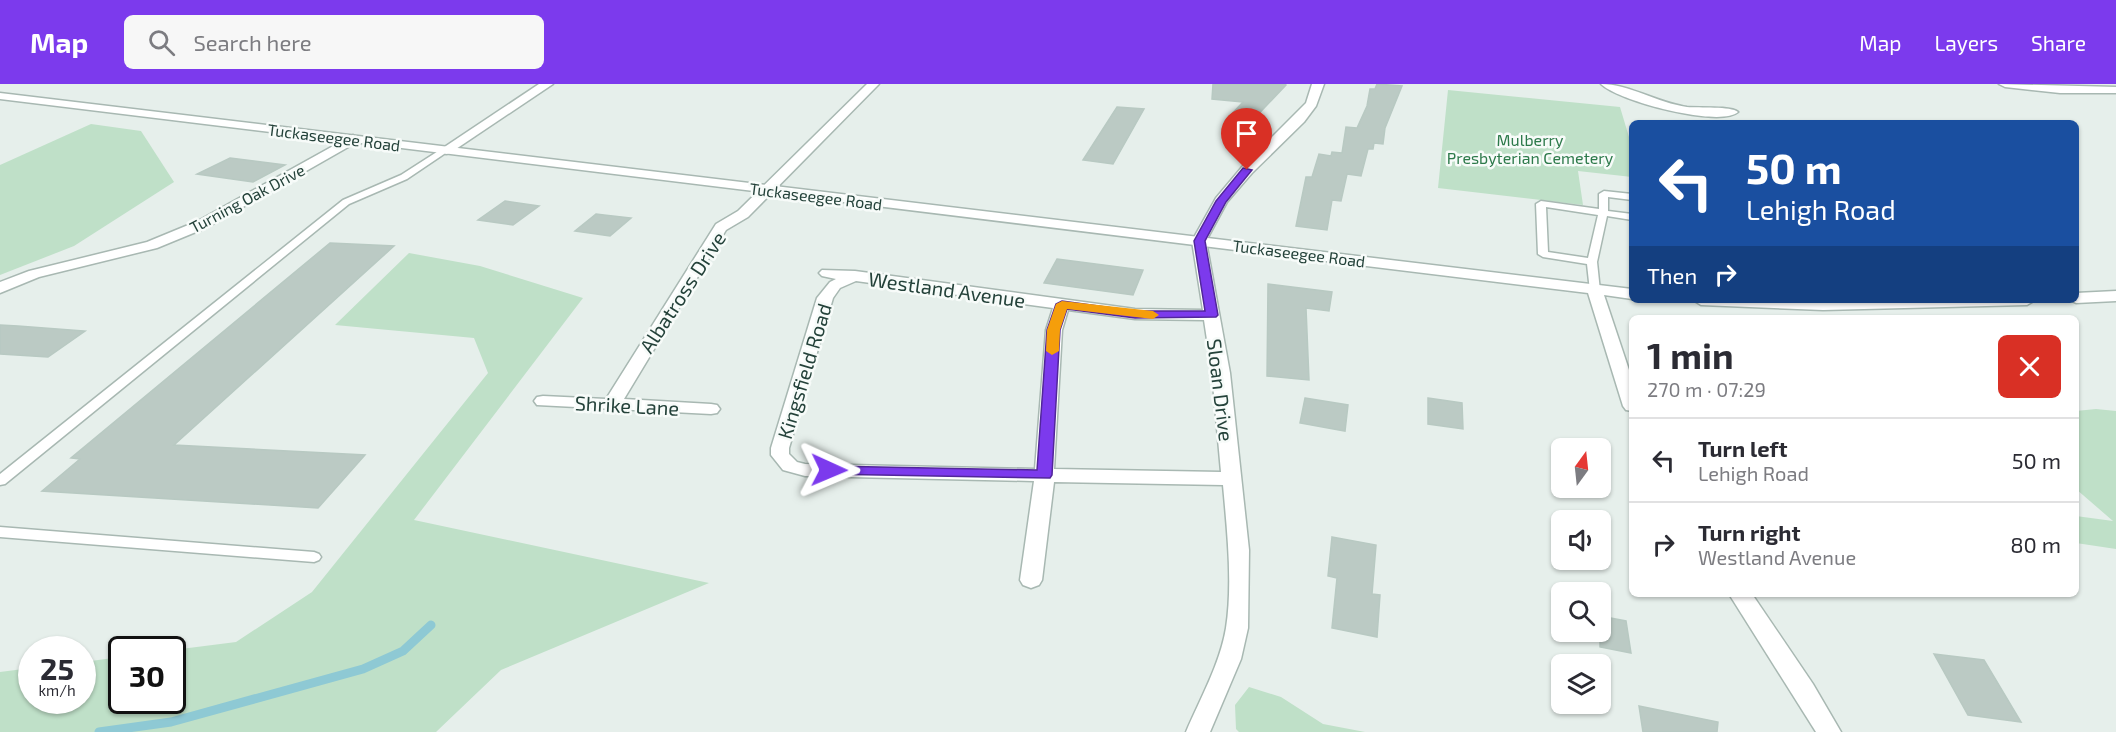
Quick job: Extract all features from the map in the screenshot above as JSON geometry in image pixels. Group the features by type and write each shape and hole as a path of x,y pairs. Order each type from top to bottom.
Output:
{"street":[{"path":"446,150 547,84"},
{"name":"Albatross Drive","path":"612,404 722,226 743,214 873,84"},
{"path":"1199,241 1221,201 1240,178 1300,119 1312,104 1318,84"},
{"path":"1607,84 1641,99 1666,106 1694,112 1732,112"},
{"path":"2006,84 2060,90 2116,90"},
{"name":"Tuckaseegee Road","path":"0,96 1629,294"},
{"name":"Turning Oak Drive","path":"0,288 34,274 152,245 203,224 353,139"},
{"name":"Sloan Drive","path":"1198,732 1229,659 1237,628 1239,550 1221,373 1199,241"},
{"name":"Westland Avenue","path":"827,273 1135,314 1212,315"},
{"name":"Kingsfield Road","path":"855,276 835,285 825,298 780,448 783,461 790,466 805,470 1232,479"},
{"path":"1595,291 1629,396"},
{"path":"2079,298 2116,296"},
{"path":"1757,303 1883,306 1955,303"},
{"path":"1031,580 1039,535 1054,330 1062,304"},
{"name":"Shrike Lane","path":"543,401 711,409"},
{"path":"1742,597 1805,691 1829,732"}],"lane":[{"path":"0,481 346,202 404,177 446,150"},
{"path":"1595,291 1592,262 1603,212 1604,194 1629,197"},
{"path":"1592,262 1543,254 1541,204 1629,216"},
{"path":"0,532 314,557"}],"green space":[{"name":"Mulberry Presbyterian Cemetery","path":"1448,90 1620,107 1629,137 1629,177 1578,171 1583,205 1438,188"},
{"path":"91,124 141,131 174,182 74,246 0,275 0,165"},
{"path":"409,253 480,266 583,298 414,520 709,583 501,670 436,732 0,732 0,672 18,670 18,714 96,714 96,660 108,659 108,714 186,714 186,648 236,642 312,592 488,373 474,338 335,325"},
{"path":"2096,409 2116,411 2116,549 2079,543 2079,516 2113,521 2079,492 2079,411"},
{"path":"1249,687 1281,697 1323,724 1365,732 1239,732 1236,729 1235,705"}],"building":[{"path":"1213,84 1286,85 1248,125 1225,121 1243,102 1212,99"},
{"path":"1377,84 1402,86 1385,128 1383,144 1374,143 1373,149 1368,149 1361,176 1347,174 1341,201 1332,200 1327,230 1296,226 1306,177 1312,177 1319,154 1331,156 1332,152 1342,153 1346,127 1357,128 1367,106 1370,89 1375,89"},
{"path":"1117,107 1144,109 1113,164 1083,160"},
{"path":"230,158 285,165 253,182 197,174"},
{"path":"505,201 539,206 513,225 478,220"},
{"path":"596,214 631,218 610,236 575,231"},
{"path":"330,243 394,246 174,445 365,455 318,508 42,491 80,459 71,458"},
{"path":"1057,259 1143,270 1133,295 1044,283"},
{"path":"1268,284 1332,292 1329,311 1306,308 1309,380 1267,376"},
{"path":"0,325 85,331 48,357 0,354"},
{"path":"1305,398 1348,405 1345,431 1300,423"},
{"path":"1428,398 1462,403 1463,429 1428,424"},
{"path":"1332,537 1376,545 1372,594 1380,595 1377,637 1332,628 1337,578 1328,576"},
{"path":"1611,618 1626,621 1631,653 1600,647 1600,642 1611,642"},
{"path":"1934,654 1984,660 2021,722 1968,715"},
{"path":"1639,706 1718,722 1717,732 1643,732"}],"waterway":[{"path":"99,732 171,722 363,669 403,651 431,625"}],"slow traffic":[{"path":"1052,351 1054,330 1062,304 1153,315"}],"route":[{"path":"829,470 1044,475 1054,330 1062,304 1146,315 1212,315 1199,241 1221,201 1247,170"}]}
